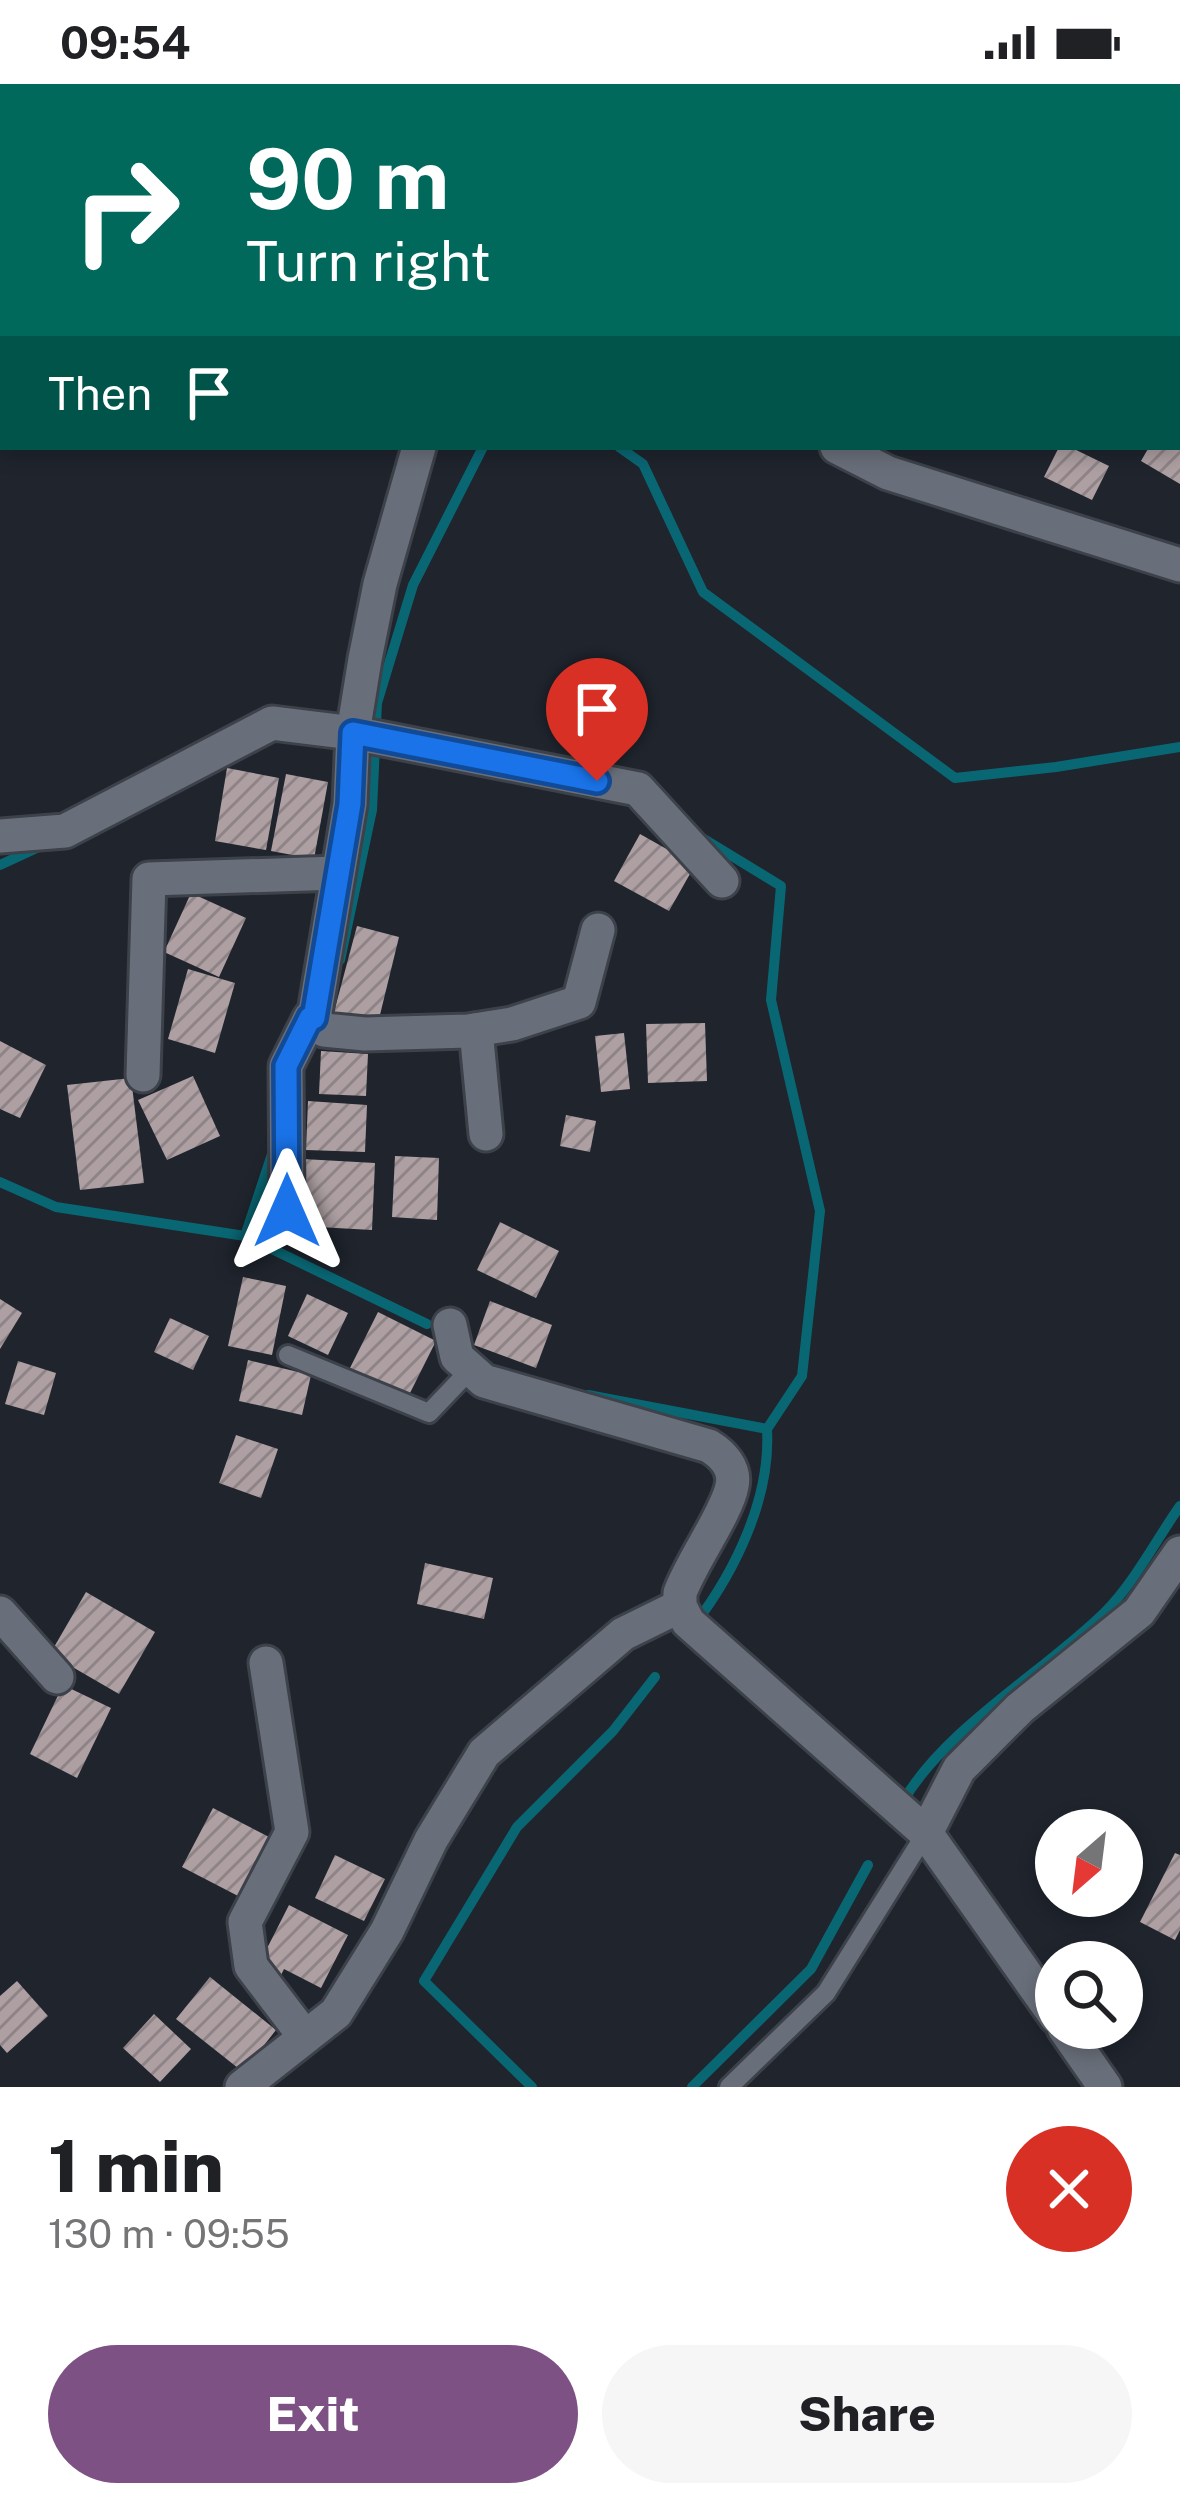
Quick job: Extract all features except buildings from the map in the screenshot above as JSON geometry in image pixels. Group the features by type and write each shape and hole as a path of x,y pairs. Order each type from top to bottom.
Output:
{"street":[{"path":"417,450 380,584 353,733 350,804 314,1018 324,1030 338,1033 476,1030 512,1024 579,1002 598,930"},
{"path":"843,450 888,473 1180,566"},
{"path":"0,836 65,831 272,723 353,733 638,790 722,881"},
{"path":"143,1075 149,879 338,873"},
{"path":"287,1211 286,1066 314,1018"},
{"path":"476,1030 486,1134"},
{"path":"450,1325 457,1357 484,1381 709,1445 728,1462 732,1486 684,1581 680,1606 688,1622 926,1833 1035,1987"},
{"path":"926,1833 959,1768 1020,1708 1139,1612 1180,1553"},
{"path":"242,2087 336,2013 387,1931 431,1840 484,1753 623,1634 680,1606"},
{"path":"0,1613 57,1677"},
{"path":"266,1663 292,1832 245,1922 251,1966 304,2037"},
{"path":"1079,2049 1105,2087"}],"lane":[{"path":"288,1355 429,1413 469,1371"},
{"path":"729,2087 826,1993 926,1833"}],"waterway":[{"path":"340,960 372,810 377,703 413,585 481,450"},
{"path":"623,450 643,464 703,592 955,778 1180,747"},
{"path":"699,836 781,886 771,1000 820,1211 802,1376 767,1429"},
{"path":"0,865 41,846"},
{"path":"245,1236 274,1148"},
{"path":"0,1182 56,1207 245,1236 427,1324"},
{"path":"588,1395 767,1429 763,1481 748,1532 695,1624"},
{"path":"902,1803 943,1750 1116,1601 1180,1506"},
{"path":"532,2087 424,1981 517,1827 613,1731 655,1677"},
{"path":"692,2087 811,1969 868,1865"}],"route":[{"path":"287,1211 286,1066 314,1018 350,804 353,733 597,781"}]}
